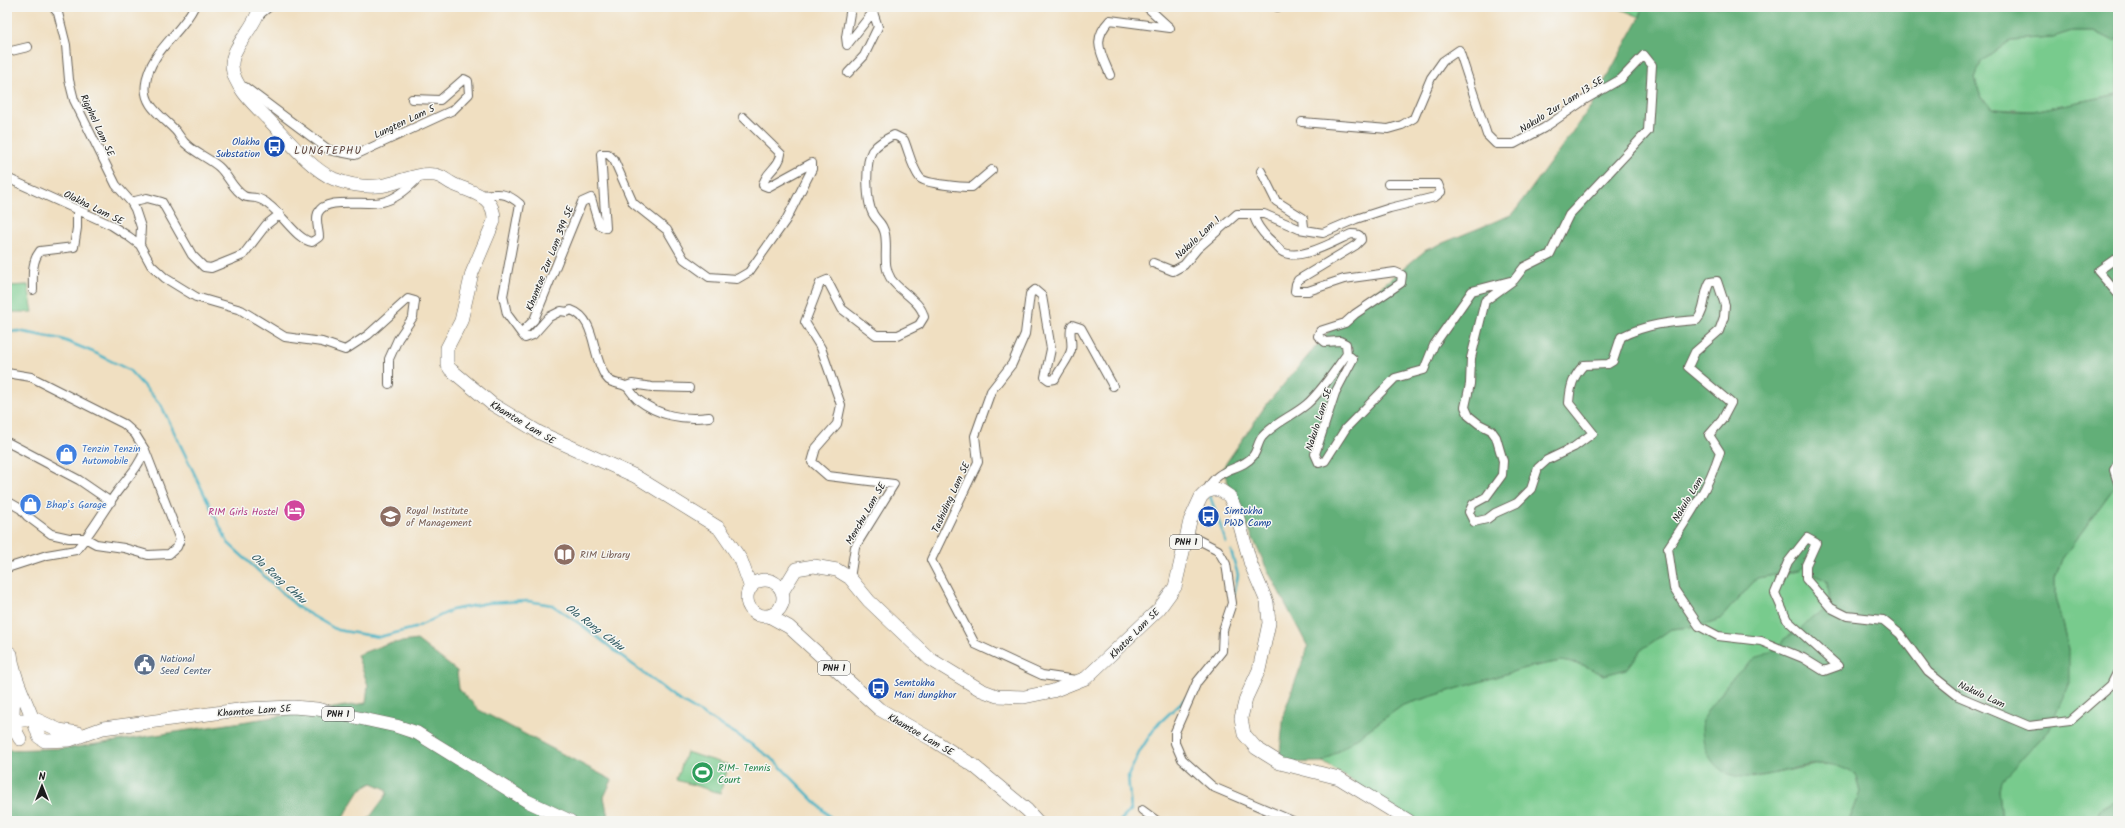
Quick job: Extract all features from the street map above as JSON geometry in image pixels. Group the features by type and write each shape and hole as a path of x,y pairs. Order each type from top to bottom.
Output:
{"main road":[{"name":"Khamtoe Lam SE","path":"259,11 234,54 232,65 234,77 260,111 326,175 351,184 372,187 393,184 408,178 434,175 443,177 451,183 481,196 490,202 494,214 494,221 472,273 461,321 447,348 447,364 450,369 492,404 540,433 635,476 702,516 721,530 741,560 744,569 761,584"},
{"path":"1206,492 1220,490 1229,496 1235,508 1251,565 1267,602 1269,623 1266,644 1259,670 1246,698 1241,718 1244,734 1256,748 1280,763 1339,778 1409,821"},
{"name":"Khatoe Lam SE","path":"761,584 792,574 796,570 814,566 837,570 850,578 869,601 930,659 981,690 997,696 1024,697 1053,691 1086,678 1159,609 1175,586 1187,534 1195,509 1206,492"},
{"path":"782,592 792,574"},
{"path":"761,584 778,586 782,592 783,598 780,608 769,616 759,615 749,606 748,597 761,584"},
{"name":"Khamtoe Lam SE","path":"780,608 789,627"},
{"name":"Khamtoe Lam SE","path":"769,616 789,627 878,709 933,740 974,766 1027,810 1037,821"},
{"name":"PNH 1","path":"7,651 11,654 16,677 33,718"},
{"name":"PNH 1","path":"16,677 10,722 14,731 13,739 39,737"},
{"name":"Khamtoe Lam SE","path":"39,737 45,741 70,740 82,734 110,727 246,709 293,707 317,710 396,726 417,733 527,801 570,821"},
{"name":"Khamtoe Lam SE","path":"33,718 59,730 82,734"},
{"path":"10,722 33,718 39,737"}],"street":[{"name":"Rigphel Lam SE","path":"53,7 58,13 66,45 69,80 74,100 116,186 131,202 141,227 140,245"},
{"path":"194,7 188,18 161,48 150,70 145,84 150,106 176,130 186,144 218,166 228,176 236,190 245,197 256,198 269,204 306,241 315,242 319,236 317,216 323,207 333,203 373,204 390,200 405,191 420,176"},
{"path":"259,11 269,7"},
{"path":"848,73 864,56 878,27 873,12 847,45 846,37 851,7"},
{"path":"1110,75 1098,45 1101,29 1110,20 1170,28 1147,7"},
{"path":"7,52 28,47"},
{"name":"Nakulo Zur Lam 13 SE","path":"1302,122 1388,129 1402,125 1414,118 1431,78 1443,61 1459,50 1487,135 1496,144 1514,144 1544,128 1586,99 1621,79 1644,55 1652,65 1648,131 1569,215 1550,254 1524,267 1514,280"},
{"name":"Lungten Lam 5","path":"239,84 330,150 355,155 453,110 470,94 468,81 464,79 458,83 440,100 412,99"},
{"name":"Khamtoe Zur Lam 399 SE","path":"521,333 534,320 582,202 591,198 599,225 606,228 601,154 608,154 614,160 633,203 667,230 684,259 709,277 737,279 749,272 786,220 812,169 812,163 768,187 763,185 764,180 780,161 781,154 743,117"},
{"name":"Menchu Lam SE","path":"850,578 855,547 894,484 828,476 812,462 816,448 837,424 841,405 822,348 805,322 820,283 827,280 842,309 876,335 898,336 919,325 924,317 922,310 901,292 885,267 885,234 881,222 873,215 870,206 868,163 872,152 882,141 894,135 904,140 916,171 925,181 960,188 972,188 992,170"},
{"path":"1261,171 1276,201 1303,218 1304,227 1299,229"},
{"name":"Olakha Lam SE","path":"7,178 111,225 140,245 151,265 165,278 196,297 241,310 285,337 322,342 345,350 368,335 408,299 415,302 413,317 398,339 389,359 389,384"},
{"path":"1347,354 1346,344 1340,341 1325,342 1318,336 1320,331 1345,324 1355,314 1401,283 1402,275 1394,272 1344,279 1308,291 1295,291 1298,280 1356,246 1361,238 1358,235 1351,234 1302,254 1293,255 1281,251 1265,235 1254,218 1254,214 1264,214 1299,229 1322,233 1356,219 1390,208 1435,197 1441,192 1438,184 1388,184"},
{"path":"481,196 494,194 510,196 520,204 503,296 507,314 525,338 533,335 549,317 561,311 567,312 570,310 579,313 587,321 596,358 606,378 613,383 626,386 649,408 665,415 693,419 709,417"},
{"path":"131,202 147,198 162,202 192,255 204,267 211,268 243,256 266,224 280,214"},
{"path":"33,290 33,270 40,251 74,247 77,228 77,209"},
{"name":"Nakulo Lam 1","path":"1153,263 1173,271 1184,265 1197,249 1237,214 1254,214"},
{"path":"2118,257 2098,270 2118,294"},
{"name":"Nakulo Lam SE","path":"1206,492 1209,485 1223,471 1245,462 1253,456 1262,438 1268,431 1307,404 1347,354 1353,359 1335,393 1315,454 1319,463 1325,461 1346,428 1395,378 1424,370 1434,345 1472,291 1514,280"},
{"name":"Nakulo Lam","path":"1514,280 1485,301 1471,358 1470,384 1465,407 1469,416 1479,424 1491,430 1496,437 1503,461 1502,475 1486,497 1473,504 1469,512 1474,522 1486,519 1495,513 1517,503 1531,489 1538,468 1547,460 1574,447 1593,433 1569,403 1572,382 1577,372 1584,365 1608,364 1613,361 1621,337 1632,331 1666,322 1697,320 1702,314 1706,289 1710,282 1717,281 1725,305 1724,316 1719,330 1695,352 1688,367 1731,403 1722,420 1709,435 1720,452 1713,473 1704,493 1668,548 1674,589 1699,626 1718,636 1761,641 1803,658 1824,671 1838,666 1787,620 1775,594 1788,562 1807,538 1816,543 1806,565 1806,579 1831,608 1847,616 1883,620 1900,634 1928,672 1958,696 2028,726 2070,721 2111,685 2118,671"},
{"name":"Tashiding Lam SE","path":"1086,678 1075,680 1042,675 975,644 931,560 978,462 975,436 991,391 1012,364 1025,334 1030,294 1035,290 1042,296 1051,350 1045,377 1049,380 1055,379 1059,369 1071,351 1070,330 1072,325 1081,328 1114,386"},
{"path":"7,373 31,377 124,424 135,434 145,450 180,540 177,547 168,554 148,555 124,548 96,544 85,538 69,538 51,534 20,509 7,501"},
{"path":"626,386 632,384 652,387 689,388"},
{"path":"7,442 79,480 111,502"},
{"path":"7,568 47,555 73,552 96,526 111,502 140,464 145,450"},
{"path":"2118,463 2114,470 2118,483"},
{"path":"1187,534 1218,550 1226,564 1232,603 1223,630 1222,652 1197,682 1174,732 1175,743 1182,759 1213,787 1293,821"},
{"path":"1142,810 1157,821"}],"green space":[{"path":"1616,7 1643,7 1640,17"},
{"path":"1643,7 2118,7 2118,38 2114,41 2094,31 2072,31 2053,37 2011,40 1981,62 1975,78 1981,98 1994,109 2033,111 2118,94 2118,482 2062,559 2055,578 2055,597 2069,650 2069,683 2048,731 2001,781 1999,790 2002,821 1849,821 1860,792 1855,774 1842,768 1829,764 1820,764 1758,776 1743,777 1729,774 1717,766 1707,752 1702,735 1703,721 1711,706 1735,676 1748,664 1779,648 1784,639 1799,630 1812,617 1831,608 1827,581 1810,573 1806,565 1798,571 1757,578 1720,619 1699,626 1671,629 1641,650 1628,668 1623,670 1604,675 1583,665 1561,661 1525,668 1403,705 1323,762 1279,763 1284,712 1308,647 1265,565 1222,469 1266,405 1336,323 1426,250 1513,214 1591,106 1640,17"},
{"path":"2072,31 2094,31 2114,41 2118,38 2118,94 2033,111 1994,109 1981,98 1975,78 1981,62 2011,40 2053,37"},
{"path":"28,285 33,312 7,312 7,286"},
{"path":"2118,482 2118,799 2100,809 2094,821 2002,821 1999,790 2001,780 2048,731 2069,650 2055,597 2055,578 2062,559"},
{"path":"1806,565 1810,573 1827,581 1831,608 1752,778 1820,764 1838,765 1855,774 1860,792 1849,821 1414,821 1323,762 1403,705 1525,668 1561,661 1583,665 1604,675 1628,668 1641,650 1671,629 1699,626 1720,619 1757,578 1798,571"},
{"path":"417,640 457,671 459,689 479,710 612,780 604,797 609,821 367,821 387,794 386,789 372,783 361,789 341,821 7,821 7,750 71,748 366,703 368,685 357,655 386,644"},
{"name":"RIM- Tennis Court","path":"686,752 729,765 720,793 677,780"},
{"path":"2118,799 2118,821 2094,821 2100,809"}],"waterway":[{"name":"Ola Rong Chhu","path":"7,332 18,331 61,339 93,352 129,370 161,405 228,543 299,608 337,630 379,637 415,628 452,610 487,603 528,601 552,605 583,626 677,699 738,735 775,761 834,821"},
{"path":"1210,496 1226,542"},
{"path":"1231,551 1238,575 1234,595"},
{"path":"1120,821 1131,810 1128,776 1140,751 1156,726 1187,697"}],"place":[{"name":"Olakha Substation","path":"275,147"},
{"name":"Tenzin Tenzin Automobile","path":"67,454"},
{"name":"Bhap’s Garage","path":"31,504"},
{"name":"RIM Girls Hostel","path":"294,511"},
{"name":"Royal Institute of Management","path":"390,516"},
{"name":"Simtokha PWD Camp","path":"1208,516"},
{"name":"RIM Library","path":"564,554"},
{"name":"National Seed Center","path":"144,664"},
{"name":"Semtokha Mani dungkhor","path":"878,688"},
{"name":"RIM- Tennis Court","path":"703,773"}],"district":[{"name":"LUNGTEPHU","path":"328,150"}]}
